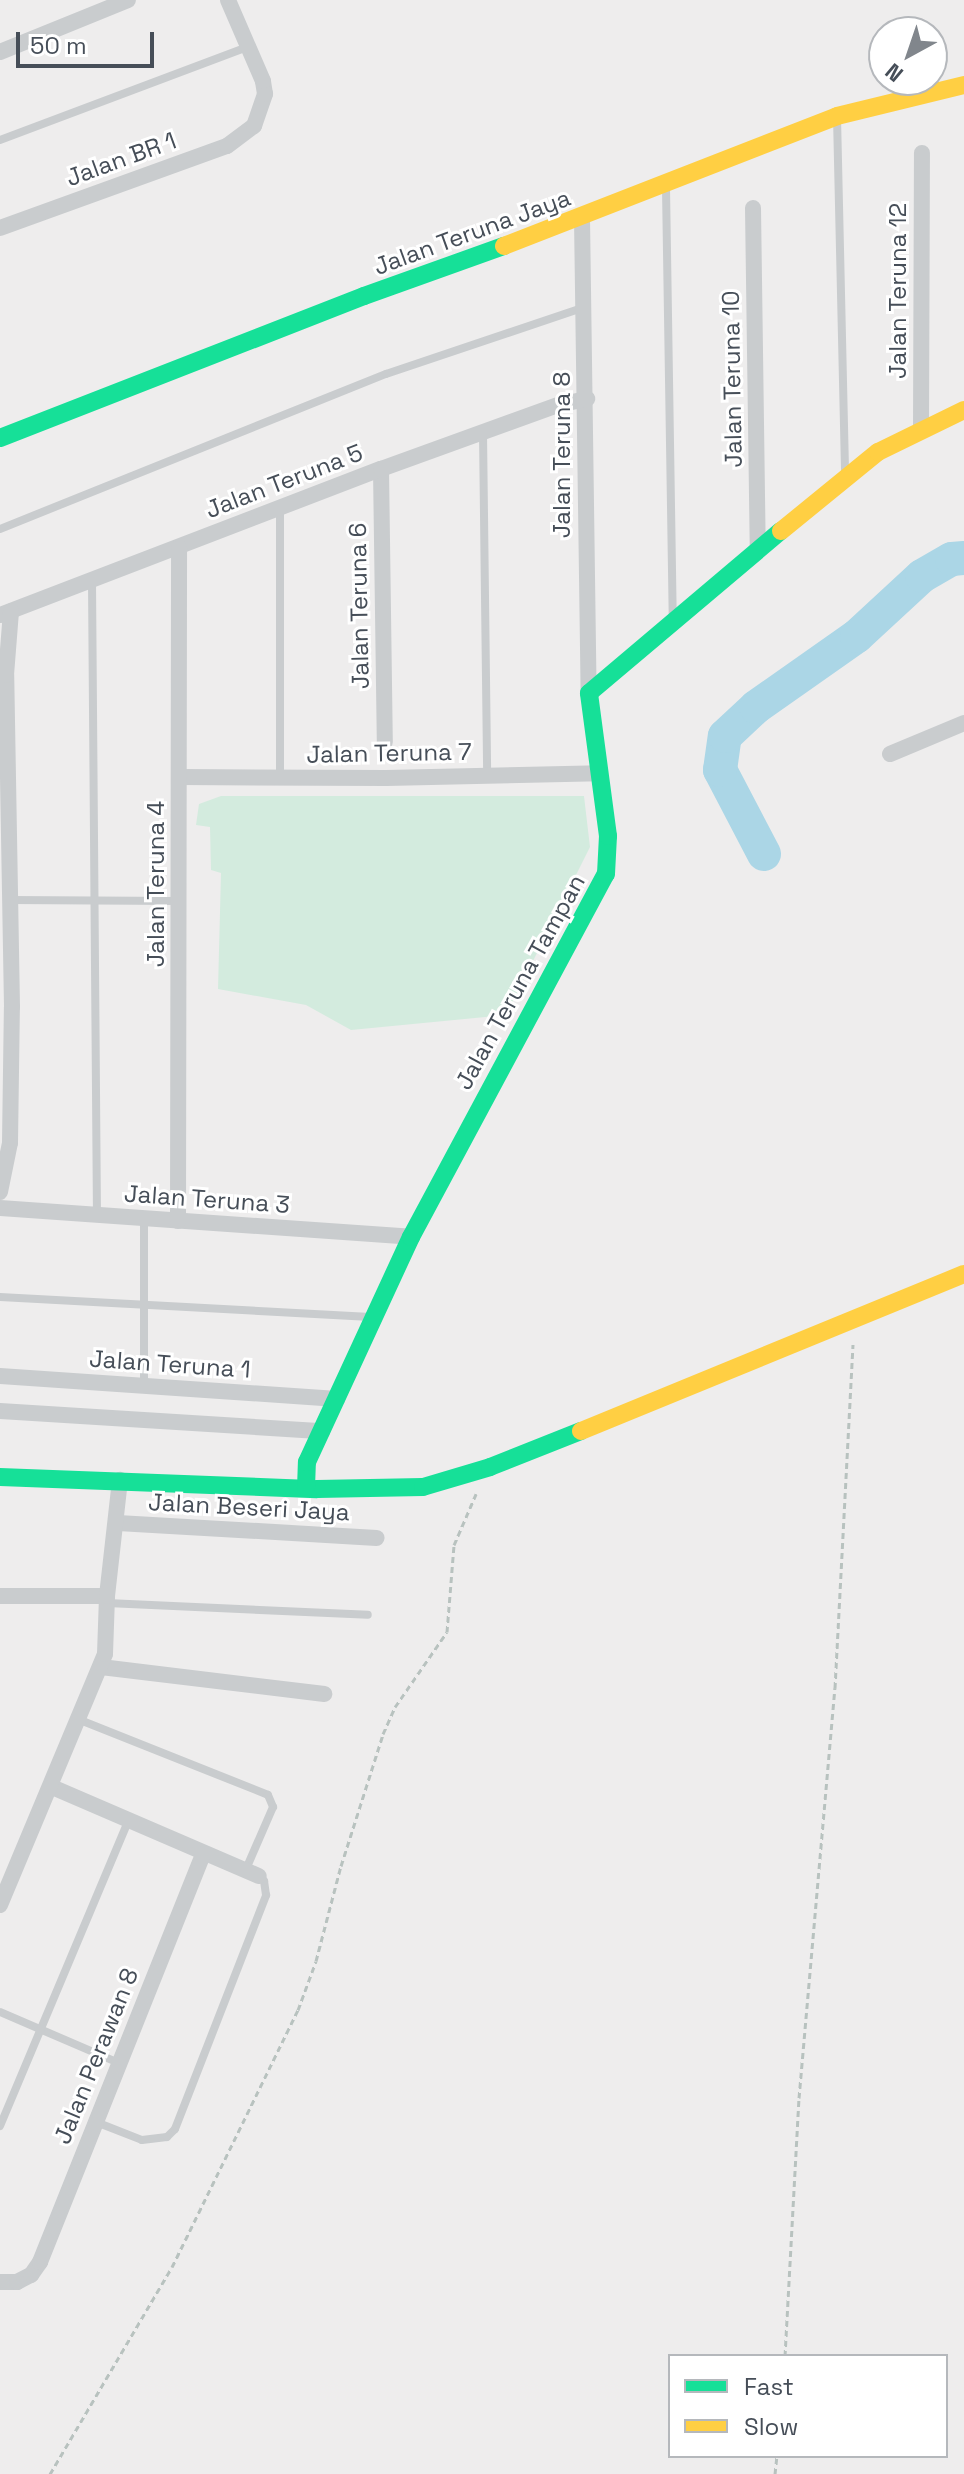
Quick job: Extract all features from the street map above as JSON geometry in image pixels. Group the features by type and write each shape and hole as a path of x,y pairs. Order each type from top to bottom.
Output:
{"street":[{"path":"0,52 128,0"},
{"path":"228,0 248,47"},
{"name":"Jalan BR 1","path":"0,228 227,146 254,126 265,94 248,47"},
{"name":"Jalan Teruna Jaya","path":"0,438 364,296 582,218 837,116 964,85"},
{"name":"Jalan Teruna 12","path":"921,428 922,153"},
{"name":"Jalan Teruna 10","path":"753,208 758,548"},
{"name":"Jalan Teruna 8","path":"582,218 586,307 589,693"},
{"name":"Jalan Teruna 5","path":"6,613 381,469 558,405 587,399"},
{"path":"589,693 846,476 878,452 921,428 964,410"},
{"name":"Jalan Teruna 6","path":"381,469 385,742"},
{"name":"Jalan Teruna 4","path":"178,1221 179,548"},
{"path":"0,1192 10,1143 6,613"},
{"name":"Jalan Teruna Tampan","path":"306,1488 307,1462 411,1237 606,874 608,836 589,693"},
{"path":"890,754 964,723"},
{"name":"Jalan Teruna 7","path":"180,777 599,773"},
{"name":"Jalan Teruna 3","path":"0,1208 411,1237"},
{"path":"0,1477 389,1490 423,1487 457,1479 964,1274"},
{"name":"Jalan Teruna 1","path":"0,1376 337,1399"},
{"path":"0,1411 322,1431"},
{"path":"0,1905 52,1787 105,1654 107,1600 118,1523 120,1480"},
{"name":"Jalan Beseri Jaya","path":"118,1523 377,1538"},
{"path":"0,1596 107,1600"},
{"path":"101,1667 324,1694"},
{"path":"52,1787 252,1873"},
{"name":"Jalan Perawan 8","path":"0,2282 17,2282 31,2275 203,1854"}],"lane":[{"path":"0,140 248,47"},
{"path":"837,116 846,476"},
{"path":"666,183 673,622"},
{"path":"0,529 386,374 586,307"},
{"path":"483,433 487,776"},
{"path":"280,508 280,778"},
{"path":"92,582 97,1215"},
{"path":"9,900 180,901"},
{"path":"144,1219 144,1386"},
{"path":"0,1297 374,1318"},
{"path":"107,1600 368,1615"},
{"path":"80,1720 268,1795 273,1807 252,1873 264,1881 266,1895 175,2129 167,2137 142,2140 95,2122"},
{"path":"0,2126 128,1821"},
{"path":"0,2012 120,2063"}],"path":[{"path":"785,2354 799,2098 835,1688 854,1320"},
{"path":"50,2474 172,2267 298,2010 316,1961 341,1866 383,1734 395,1707 447,1632 454,1545 476,1494"}],"green space":[{"path":"221,796 584,796 590,847 506,1015 351,1030 306,1005 218,989 221,873 211,870 210,827 196,825 199,804"}],"waterway":[{"path":"764,854 720,770 725,736 756,707 857,636 922,576 952,559 964,558"}],"traffic: fast":[{"path":"0,438 364,296 504,246"},
{"path":"306,1488 307,1462 411,1237 606,874 608,836 589,693 781,531"},
{"path":"0,1477 317,1489 423,1487 490,1467 581,1431"}],"traffic: slow":[{"path":"504,246 837,116 964,85"},
{"path":"781,531 878,452 964,410"},
{"path":"581,1431 964,1274"}]}
